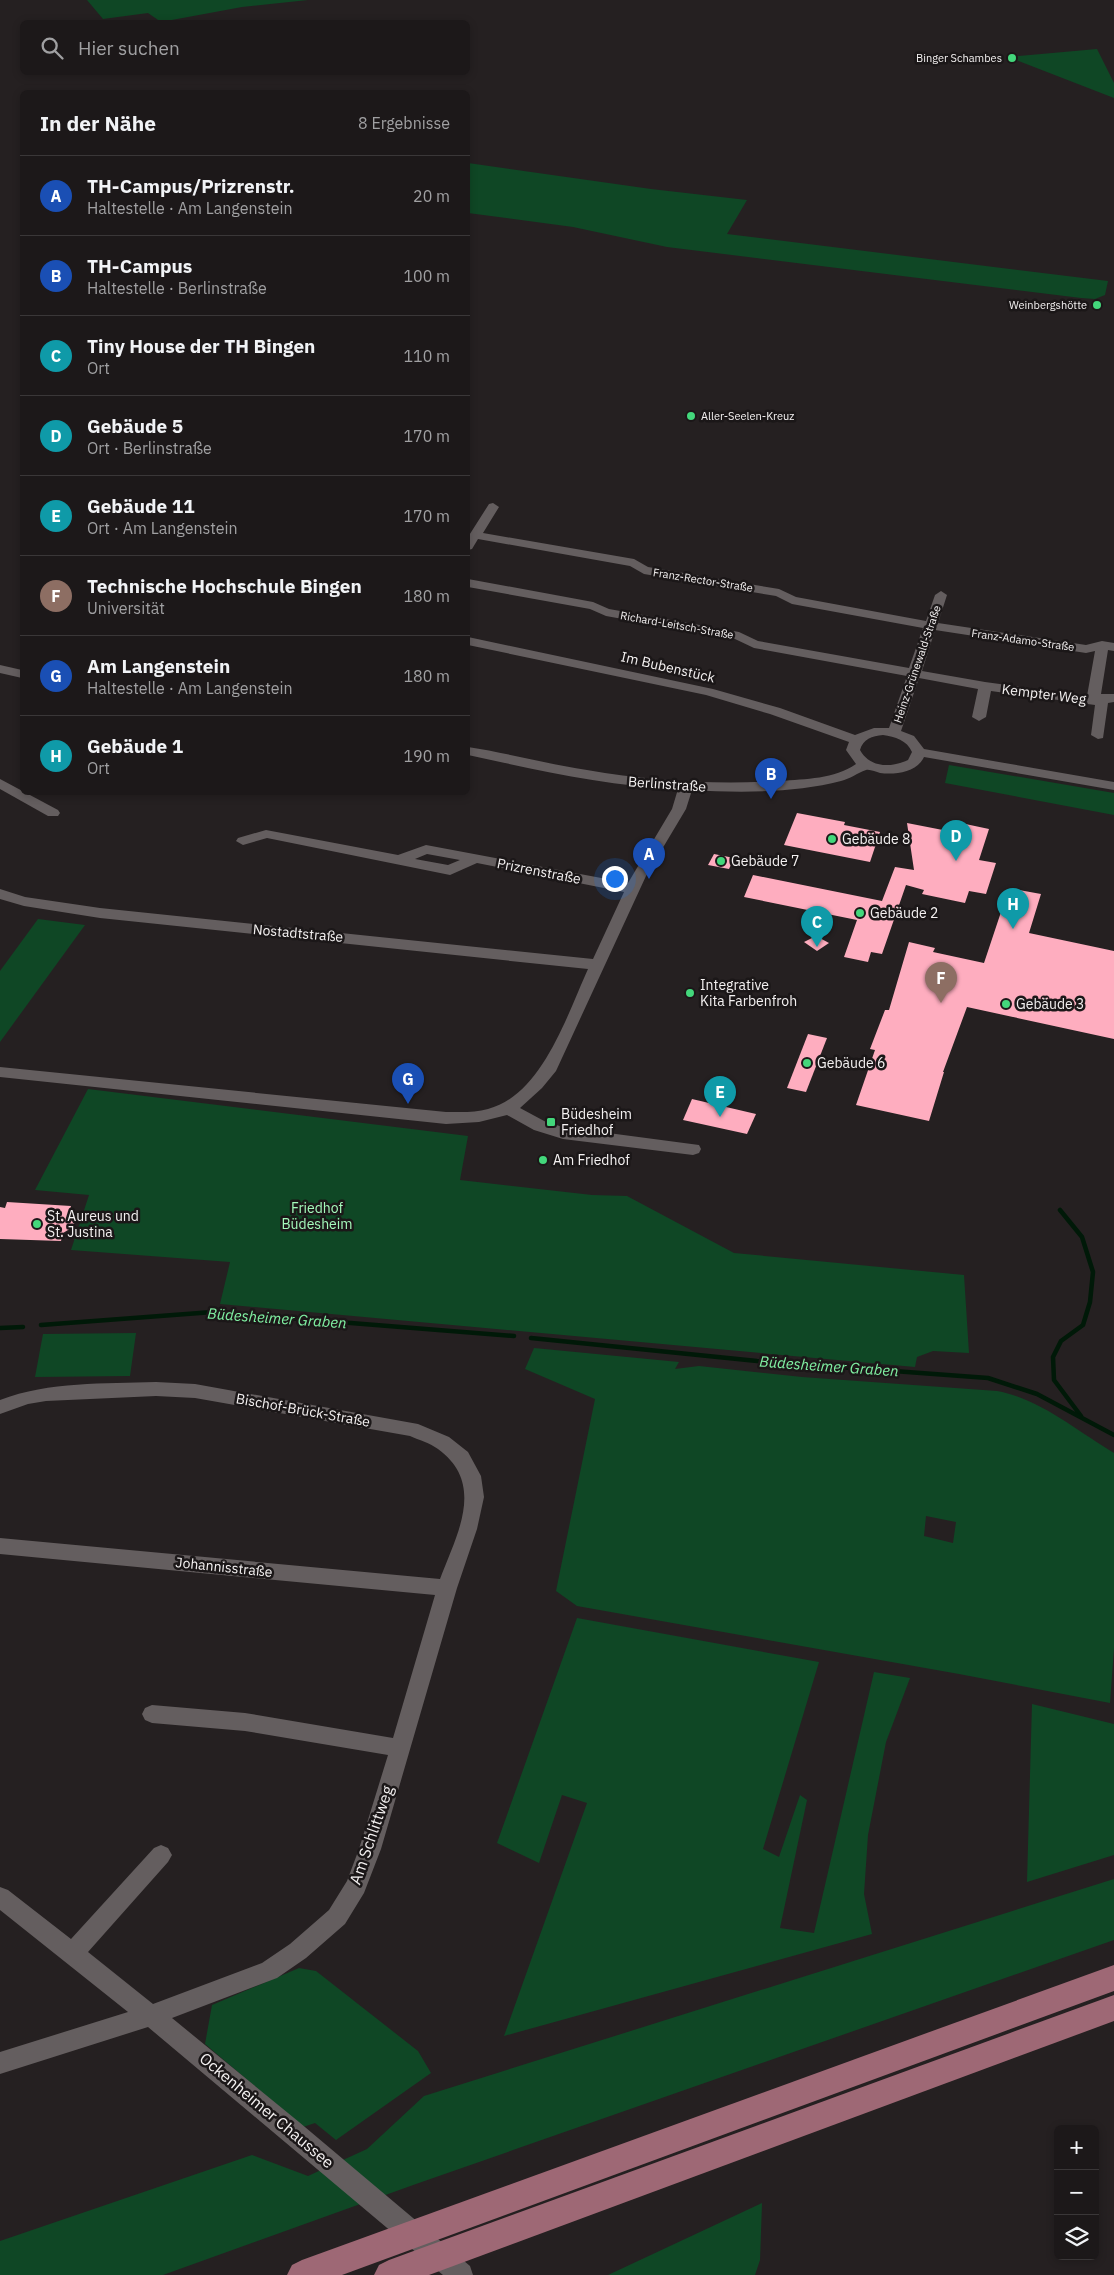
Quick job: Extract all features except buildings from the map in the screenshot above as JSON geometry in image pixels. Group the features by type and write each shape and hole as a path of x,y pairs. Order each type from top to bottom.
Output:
{"main road":[{"path":"302,2275 1114,1978"},
{"path":"389,2275 1114,2008"}],"street":[{"path":"471,541 493,507"},
{"name":"Franz-Rector-Straße","path":"471,541 634,563 644,570 779,593 792,600 931,626"},
{"name":"Richard-Leitsch-Straße","path":"470,583 593,606 606,612 739,636 754,644 915,674"},
{"name":"Heinz-Grünewald-Straße","path":"894,732 941,595"},
{"name":"Franz-Adamo-Straße","path":"931,626 1086,649 1108,646"},
{"name":"Im Bubenstück","path":"470,641 708,692 775,711 857,740"},
{"path":"1103,699 1108,646"},
{"path":"0,669 20,674"},
{"name":"Kempter Weg","path":"915,674 985,686 1103,699 1098,735"},
{"name":"Kempter Weg","path":"978,717 985,686"},
{"path":"919,752 914,763 898,769 876,768 866,764 855,755 854,744 857,740 873,732 894,732 912,740 919,752 1114,786"},
{"name":"Berlinstraße","path":"470,751 629,782 686,787 740,788 828,780 851,775 866,764"},
{"path":"0,782 20,794"},
{"path":"0,1072 446,1118 470,1119 508,1108 530,1092 548,1071 633,889 679,809 686,787"},
{"path":"22,795 53,813"},
{"name":"Prizrenstraße","path":"243,841 266,834 450,870 475,858 633,889"},
{"name":"Nostadtstraße","path":"0,894 24,902 109,914 598,965"},
{"path":"508,1108 540,1126 562,1133 693,1149"},
{"name":"Bischof-Brück-Straße","path":"0,1407 27,1397 46,1394 156,1389 195,1391 412,1430 443,1442 461,1457 472,1476 475,1497 468,1529 447,1588"},
{"name":"Johannisstraße","path":"0,1546 447,1588"},
{"name":"Am Schlittweg","path":"0,2063 152,2015 269,1971 298,1952 336,1917 356,1886 370,1849 398,1748 447,1588"},
{"path":"152,1714 224,1719 311,1731 398,1748"},
{"path":"73,1953 161,1855"},
{"name":"Ockenheimer Chaussee","path":"0,1897 152,2015 334,2165 459,2273"}],"green space":[{"path":"87,0 308,0 242,7 172,20 158,20 148,13 103,19"},
{"path":"1097,49 1114,83 1114,98 1008,57"},
{"path":"470,163 651,189 747,200 727,234 1108,281 1105,295 1095,299 1081,298 667,247 573,227 470,213"},
{"path":"949,765 1114,793 1114,815 945,783"},
{"path":"38,919 85,925 0,1042 0,971"},
{"name":"Friedhof Büdesheim","path":"88,1089 468,1136 460,1180 592,1195 627,1196 734,1253 964,1275 969,1353 933,1351 917,1357 915,1367 220,1304 230,1262 71,1250 89,1195 35,1190"},
{"path":"136,1333 130,1376 35,1377 43,1334"},
{"path":"534,1348 679,1362 675,1369 699,1366 802,1377 997,1391 1013,1395 1043,1408 1114,1453 1114,1648 1110,1703 577,1606 556,1591 595,1399 525,1369","holes":["926,1516 956,1522 953,1543 924,1536"]},
{"path":"577,1618 819,1662 763,1849 779,1857 800,1795 807,1800 780,1928 814,1933 874,1672 910,1678 886,1742 868,1835 864,1894 872,1934 504,2036 587,1803 562,1795 539,1863 497,1843"},
{"path":"1032,1704 1114,1724 1114,1855 1027,1882"},
{"path":"1114,1879 1114,1940 416,2184 163,2275 0,2275 0,2241 252,2155 308,2176 367,2149 424,2096"},
{"path":"299,1968 316,1971 418,2051 431,2073 336,2140 315,2123 303,2127 205,2044 212,2005"},
{"path":"762,2203 760,2260 755,2275 608,2275"}],"waterway":[{"path":"1060,1210 1082,1237 1093,1272 1090,1302 1083,1325 1061,1341 1053,1357 1054,1380 1081,1416"},
{"name":"Büdesheimer Graben","path":"41,1325 213,1312 514,1336"},
{"name":"Büdesheimer Graben","path":"0,1328 23,1327"},
{"name":"Büdesheimer Graben","path":"531,1338 757,1361 988,1378 1037,1394 1114,1435"}],"place":[{"name":"Binger Schambes","path":"1012,58"},
{"name":"Weinbergshötte","path":"1097,305"},
{"name":"Aller-Seelen-Kreuz","path":"691,416"},
{"name":"TH-Campus","path":"771,799"},
{"name":"Gebäude 8","path":"832,839"},
{"name":"Gebäude 7","path":"721,861"},
{"name":"Gebäude 5","path":"956,861"},
{"name":"TH-Campus/Prizrenstr.","path":"649,879"},
{"name":"Gebäude 2","path":"860,913"},
{"name":"Gebäude 1","path":"1013,929"},
{"name":"Tiny House der TH Bingen","path":"817,947"},
{"name":"Integrative Kita Farbenfroh","path":"690,993"},
{"name":"Technische Hochschule Bingen","path":"941,1003"},
{"name":"Gebäude 3","path":"1006,1004"},
{"name":"Gebäude 6","path":"807,1063"},
{"name":"Am Langenstein","path":"408,1104"},
{"name":"Gebäude 11","path":"720,1117"},
{"name":"Büdesheim Friedhof","path":"551,1122"},
{"name":"Am Friedhof","path":"543,1160"},
{"name":"St. Aureus und St. Justina","path":"37,1224"}]}
